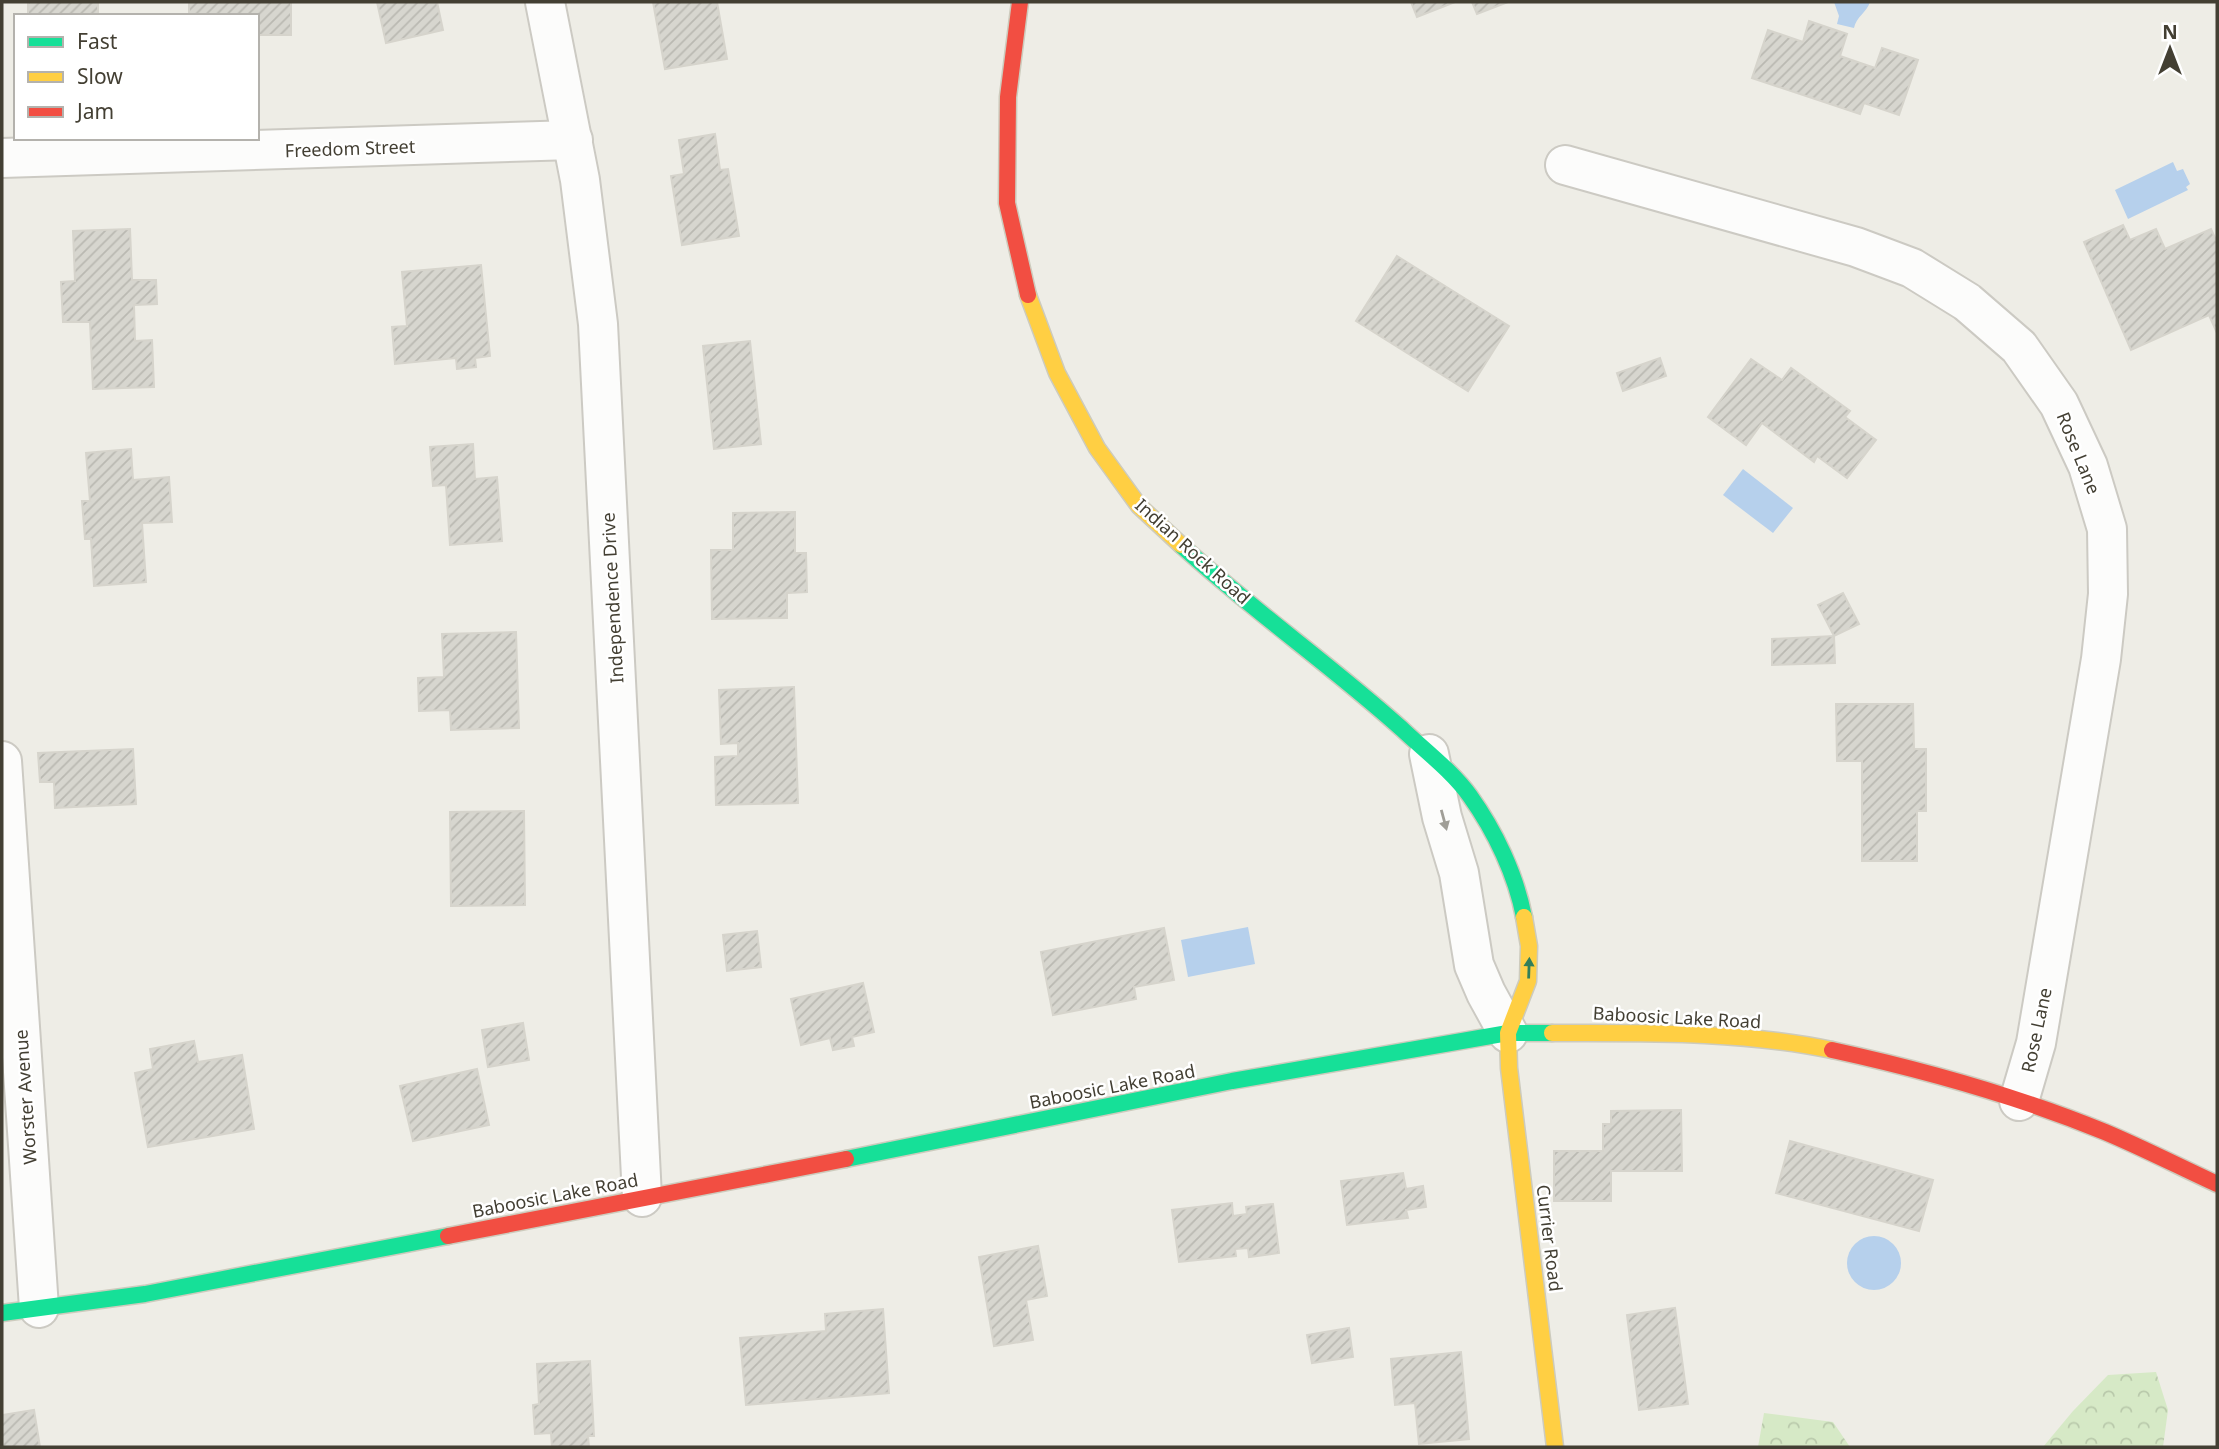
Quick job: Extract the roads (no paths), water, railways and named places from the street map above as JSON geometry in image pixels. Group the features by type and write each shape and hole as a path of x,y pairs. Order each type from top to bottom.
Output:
{"street":[{"name":"Independence Drive","path":"545,2 573,140 591,256 598,324 642,1197"},
{"name":"Indian Rock Road","path":"1020,2 1008,97 1007,203 1026,290 1057,373 1097,448 1139,506 1214,575 1352,684 1429,754 1469,795 1499,845 1521,901 1530,946 1528,981 1508,1033"},
{"name":"Freedom Street","path":"2,158 573,140"},
{"name":"Rose Lane","path":"1565,165 1856,247 1912,268 1967,302 2020,346 2064,415 2088,466 2107,529 2108,594 2099,672 2043,1003 2036,1043 2020,1101"},
{"path":"1429,754 1442,817 1459,873 1474,965 1508,1033"},
{"name":"Worster Avenue","path":"2,761 39,1308"},
{"name":"Baboosic Lake Road","path":"2,1313 145,1294 908,1148 1232,1081 1508,1033 1659,1033 1798,1043 1935,1074 2020,1101 2104,1132 2217,1184"},
{"name":"Currier Road","path":"1508,1033 1509,1068 1555,1447"}],"water":[{"path":"1834,2 1870,2 1854,28 1837,24 1839,16"},
{"path":"2173,162 2177,171 2183,169 2190,184 2186,187 2188,190 2128,219 2115,190"},
{"path":"1743,469 1793,508 1773,533 1723,495"},
{"path":"1248,927 1255,964 1188,977 1181,940"},
{"path":"1874,1236 1893,1244 1901,1263 1893,1282 1874,1290 1855,1282 1847,1263 1855,1244"}]}
